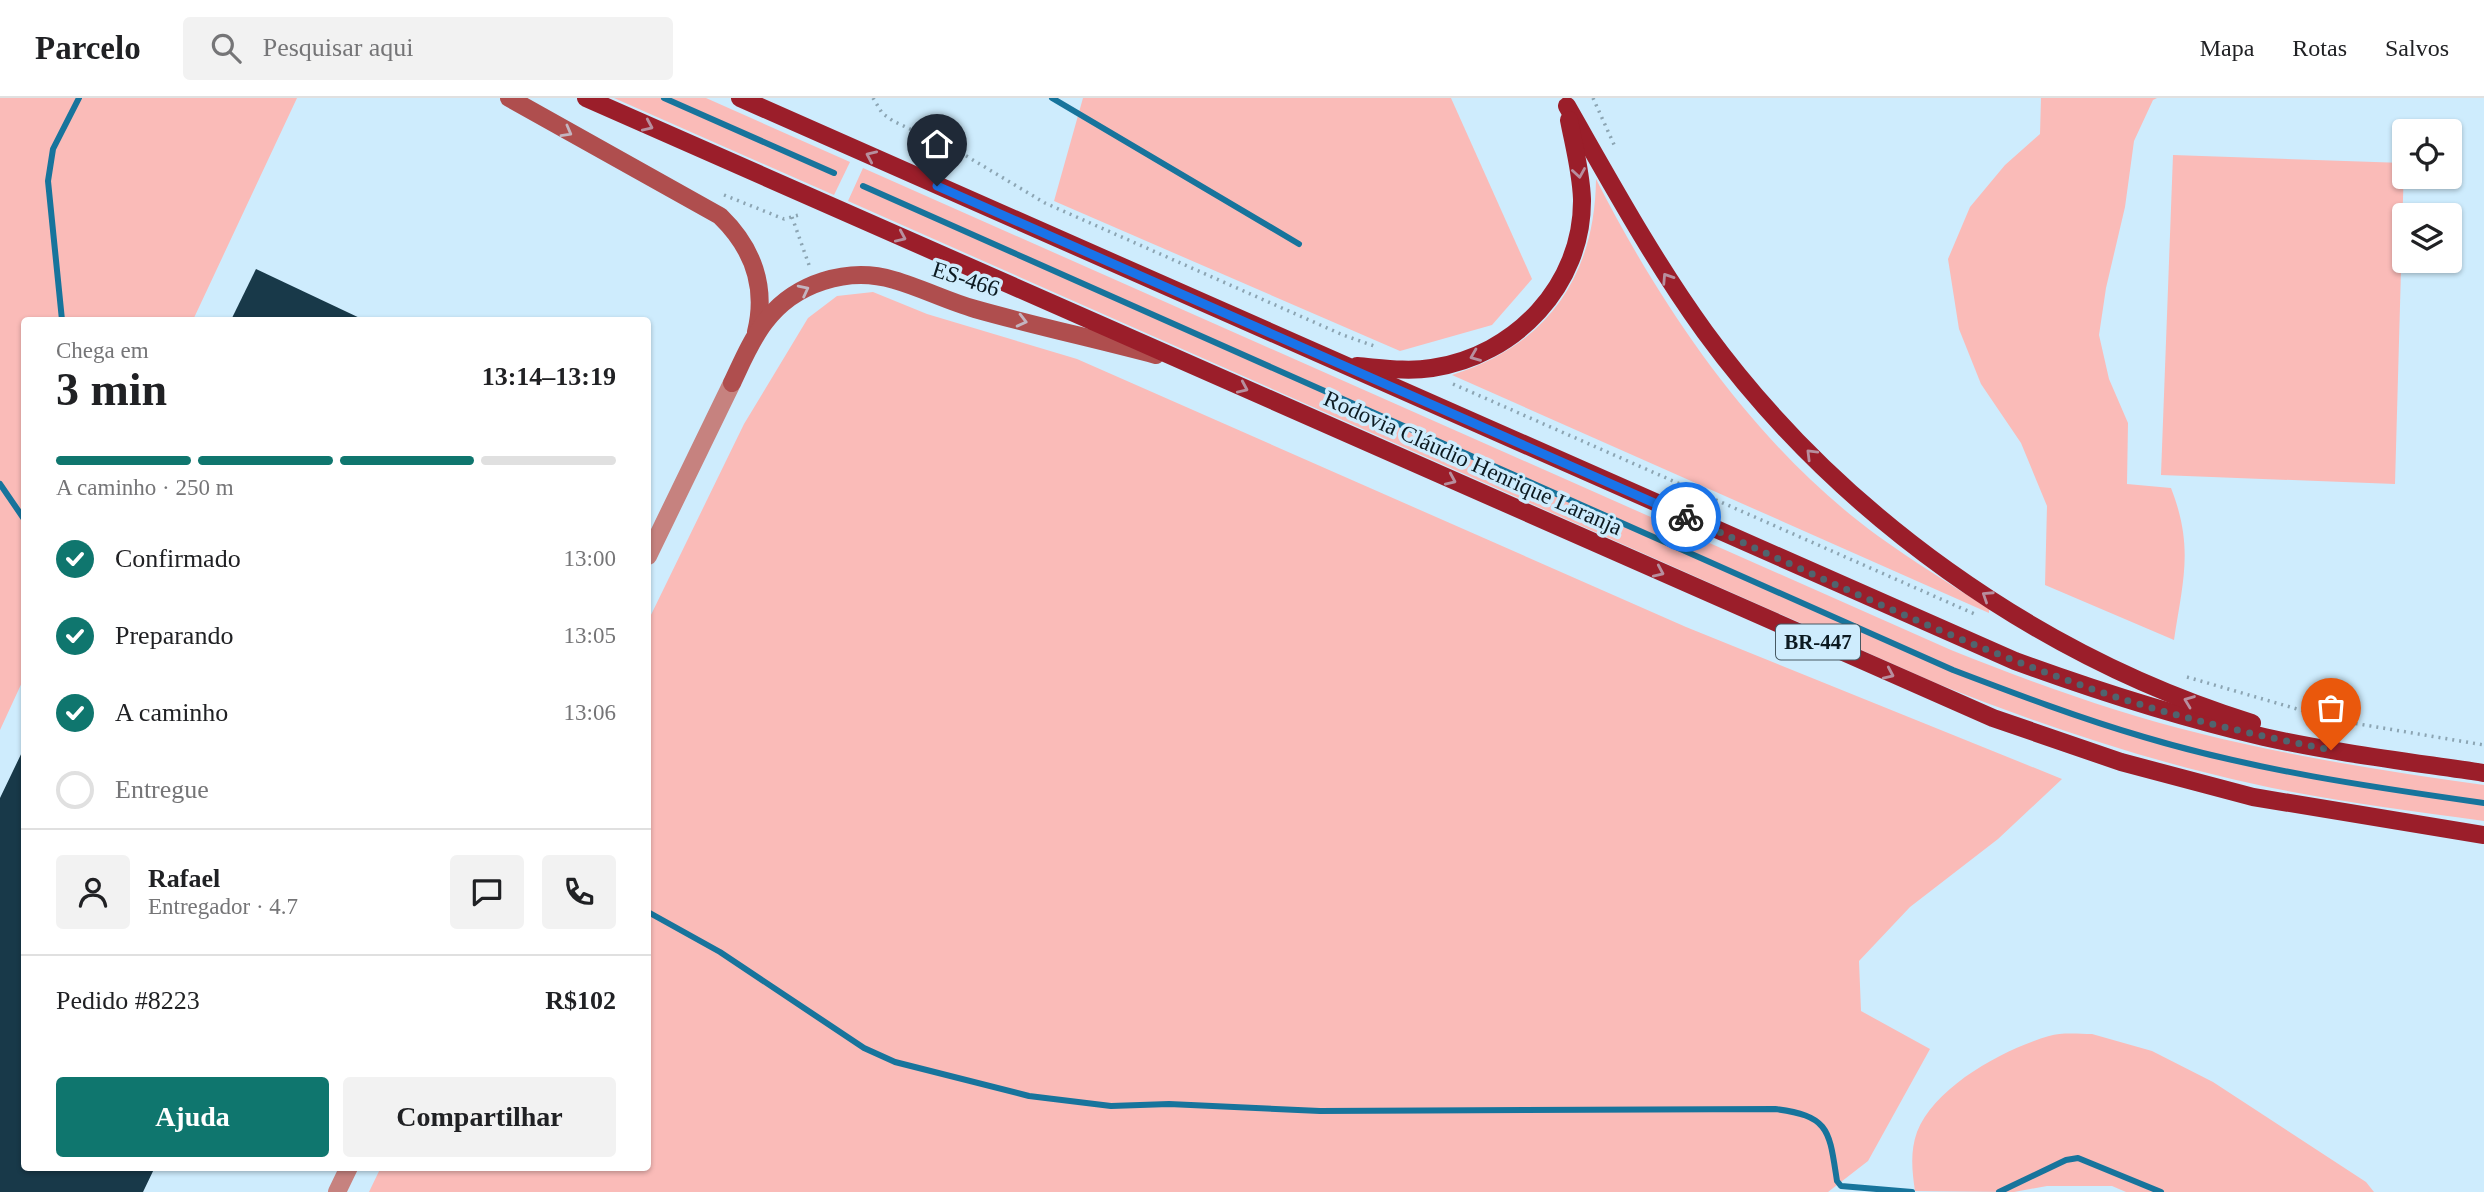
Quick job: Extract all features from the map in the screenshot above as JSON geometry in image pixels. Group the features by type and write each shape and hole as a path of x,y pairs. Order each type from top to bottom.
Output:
{"main road":[{"name":"Rodovia Cláudio Henrique Laranja","path":"586,98 1930,692 2056,741 2121,762 2253,797 2484,835"},
{"name":"Rodovia Cláudio Henrique Laranja","path":"740,98 2015,661 2077,684 2203,722 2279,740 2484,772"},
{"path":"1341,365 1406,370 1450,365 1490,350 1541,310 1566,270 1580,225 1580,177 1566,102"},
{"path":"1566,102 1644,242 1706,333 1796,438 1897,532 1941,565 2034,626 2132,677 2248,722 2341,749 2396,760"}],"street":[{"name":"ES-466","path":"509,98 713,212 734,229 753,262 761,299 755,336"},
{"name":"ES-466","path":"651,550 755,336 778,308 815,284 841,276 877,276 984,311 1180,360"},
{"path":"337,1192 347,1171"}],"path":[{"path":"1593,98 1617,150"},
{"path":"713,212 725,193 784,219 797,214 807,219"},
{"path":"792,217 815,284"},
{"path":"2183,676 2335,720 2484,745"}],"shaded area":[{"path":"0,98 297,98 194,317 21,317 21,684 0,730"},
{"path":"614,98 706,98 850,162 834,195"},
{"path":"1083,98 1451,98 1532,279 1492,325 1400,351 1054,201"},
{"path":"2041,98 2157,98 2153,100 2134,141 2125,207 2106,288 2099,335 2109,379 2128,423 2127,484 2171,488 2178,509 2184,564 2174,640 2045,585 2047,506 2021,443 1981,384 1959,329 1948,259 1970,207 2005,165 2040,134"},
{"path":"2173,155 2392,163 2392,189 2403,189 2403,203 2392,203 2392,273 2401,273 2395,484 2161,475"},
{"path":"863,168 1951,650 2075,696 2202,734 2342,763 2484,785 2484,821 2311,795 2173,764 2014,713 1936,683 848,201"},
{"path":"1596,179 1622,229 1683,327 1753,419 1792,462 1834,501 1892,546 1989,609 1989,613 1452,375 1485,362 1514,346 1539,326 1559,303 1575,276 1586,247 1593,214"},
{"path":"873,292 927,314 1077,359 1686,627 2062,779 1998,839 1910,907 1859,961 1861,1011 1930,1049 1868,1161 1828,1192 369,1192 379,1171 651,1171 651,615 744,424 808,318 837,296"},
{"path":"2059,1034 2092,1034 2152,1051 2213,1082 2366,1182 2374,1192 2126,1192 2112,1186 2047,1186 2014,1192 1915,1191 1912,1154 1915,1139 1926,1115 1939,1099 1973,1072 2012,1050"}],"building":[{"path":"256,269 358,317 232,317"},
{"path":"21,754 21,1171 153,1171 143,1192 0,1192 0,798"}],"waterway":[{"path":"62,317 48,181 53,149 79,98"},
{"path":"664,98 834,173"},
{"path":"1052,98 1299,244"},
{"path":"863,186 1953,670 2096,722 2186,749 2313,776 2484,803"},
{"path":"0,484 21,515"},
{"path":"651,914 720,952 864,1048 895,1062 1029,1096 1111,1106 1169,1104 1320,1111 1775,1109 1807,1116 1824,1128 1832,1149 1837,1181 1841,1186 1912,1192"},
{"path":"1999,1192 2066,1160 2078,1158 2161,1192"}],"way so far":[{"path":"1686,517 1955,636 2077,684 2203,722 2331,750"}],"route":[{"path":"937,186 1686,517"}]}
